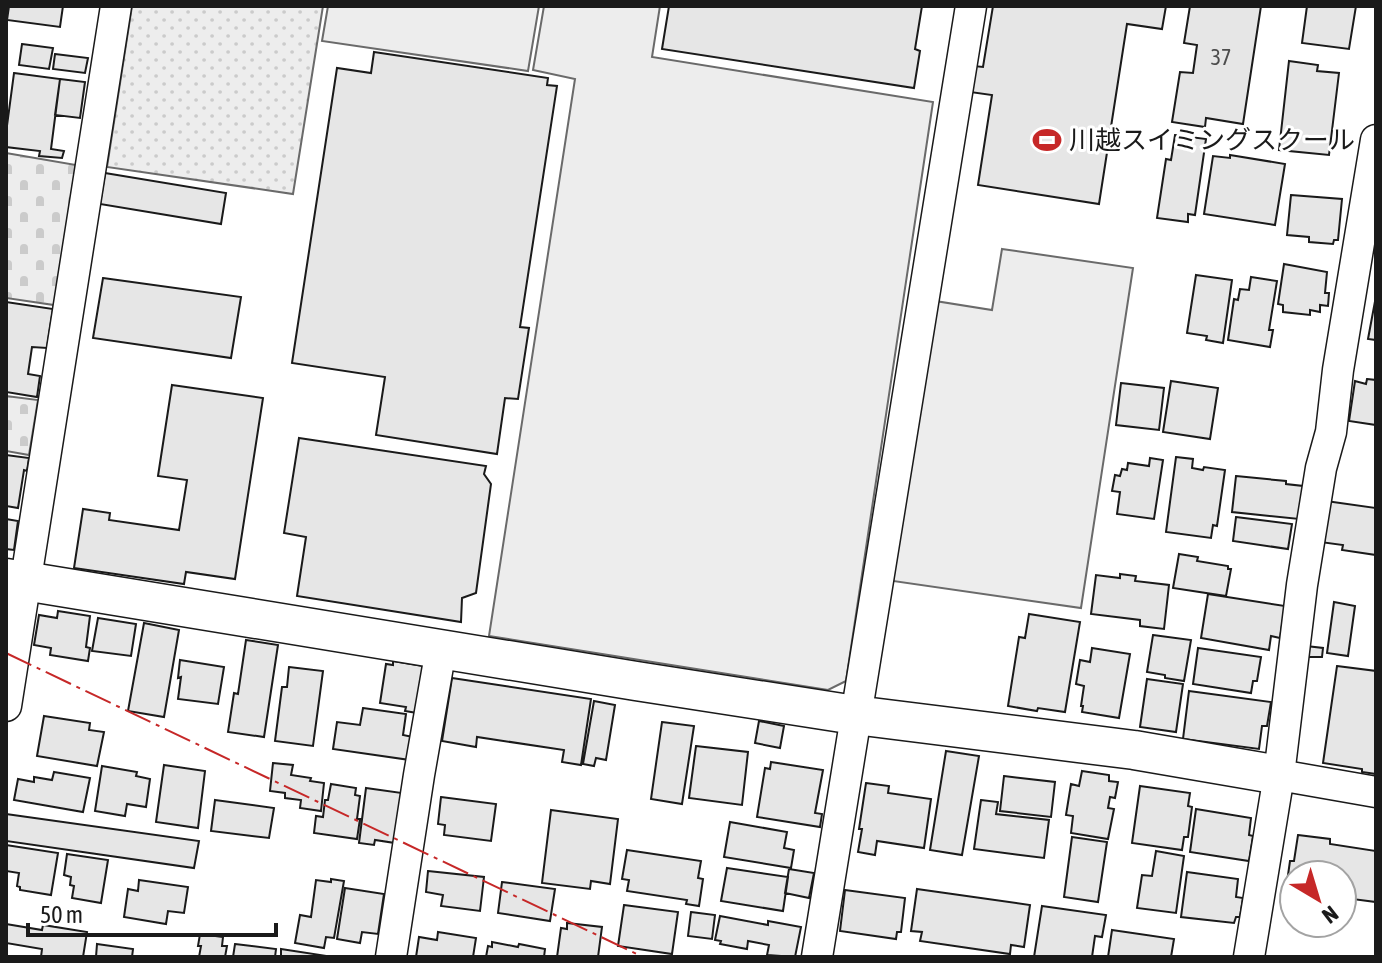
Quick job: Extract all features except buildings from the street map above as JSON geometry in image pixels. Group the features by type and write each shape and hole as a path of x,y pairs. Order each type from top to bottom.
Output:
{"street":[{"path":"6,706 15,580 116,6"},
{"path":"817,957 971,6"},
{"path":"1249,957 1279,775 1302,585 1321,468 1331,432 1338,370 1376,140"},
{"path":"15,580 855,715 1134,750 1376,792"},
{"path":"391,957 441,649"}],"green space":[{"path":"132,6 323,6 293,194 107,167"},
{"path":"6,153 76,165 54,305 6,298"},
{"path":"6,396 38,400 29,455 6,451"}],"shaded area":[{"path":"328,6 539,6 528,71 322,41"},
{"path":"544,6 660,6 652,57 933,102 846,681 828,690 489,636 575,79 533,70"},
{"path":"1002,249 1133,268 1081,608 893,581 935,301 992,310"}],"power":[{"path":"6,653 643,957"}],"place":[{"name":"川越スイミングスクール","path":"1047,140"}]}
